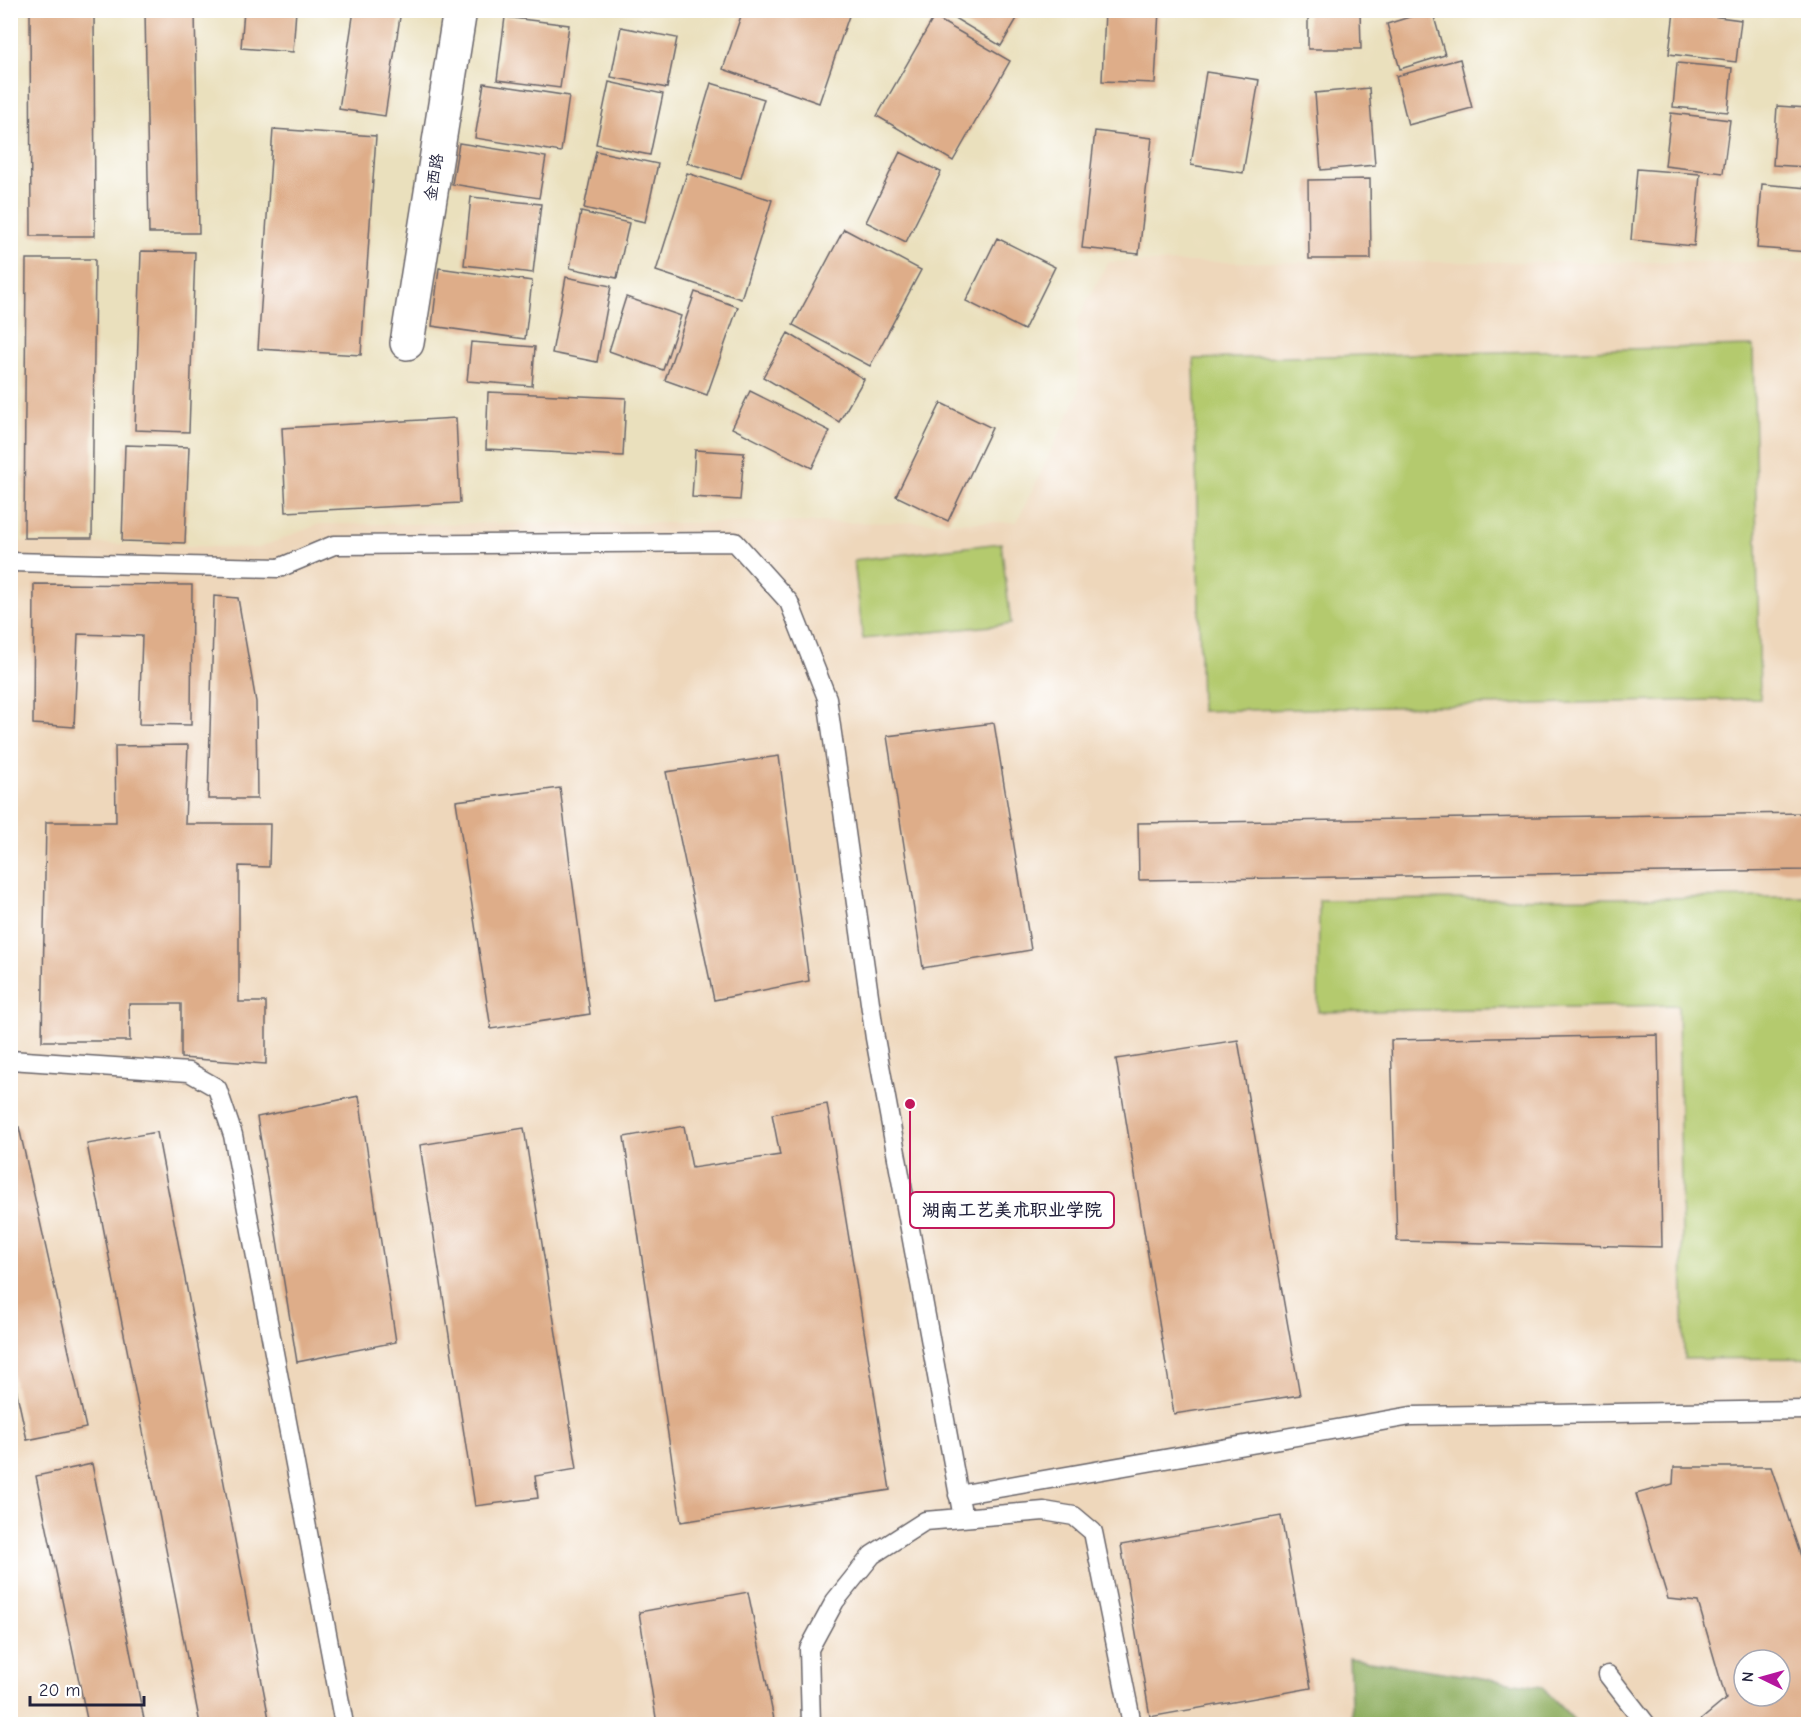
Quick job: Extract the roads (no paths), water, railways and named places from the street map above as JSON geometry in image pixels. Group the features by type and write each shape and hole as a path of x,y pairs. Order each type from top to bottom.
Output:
{"street":[{"name":"金西路","path":"407,343 459,10"}],"lane":[{"path":"10,562 279,568 334,546 735,542 789,602 827,698 876,1038 963,1518"},
{"path":"10,1060 189,1072 217,1088 233,1135 344,1725"},
{"path":"958,1495 1411,1416 1809,1410"},
{"path":"811,1725 809,1649 835,1600 872,1556 925,1521 1044,1511 1074,1516 1092,1532 1132,1725"},
{"path":"1608,1675 1646,1725"}],"place":[{"name":"湖南工艺美术职业学院","path":"910,1104"}]}
